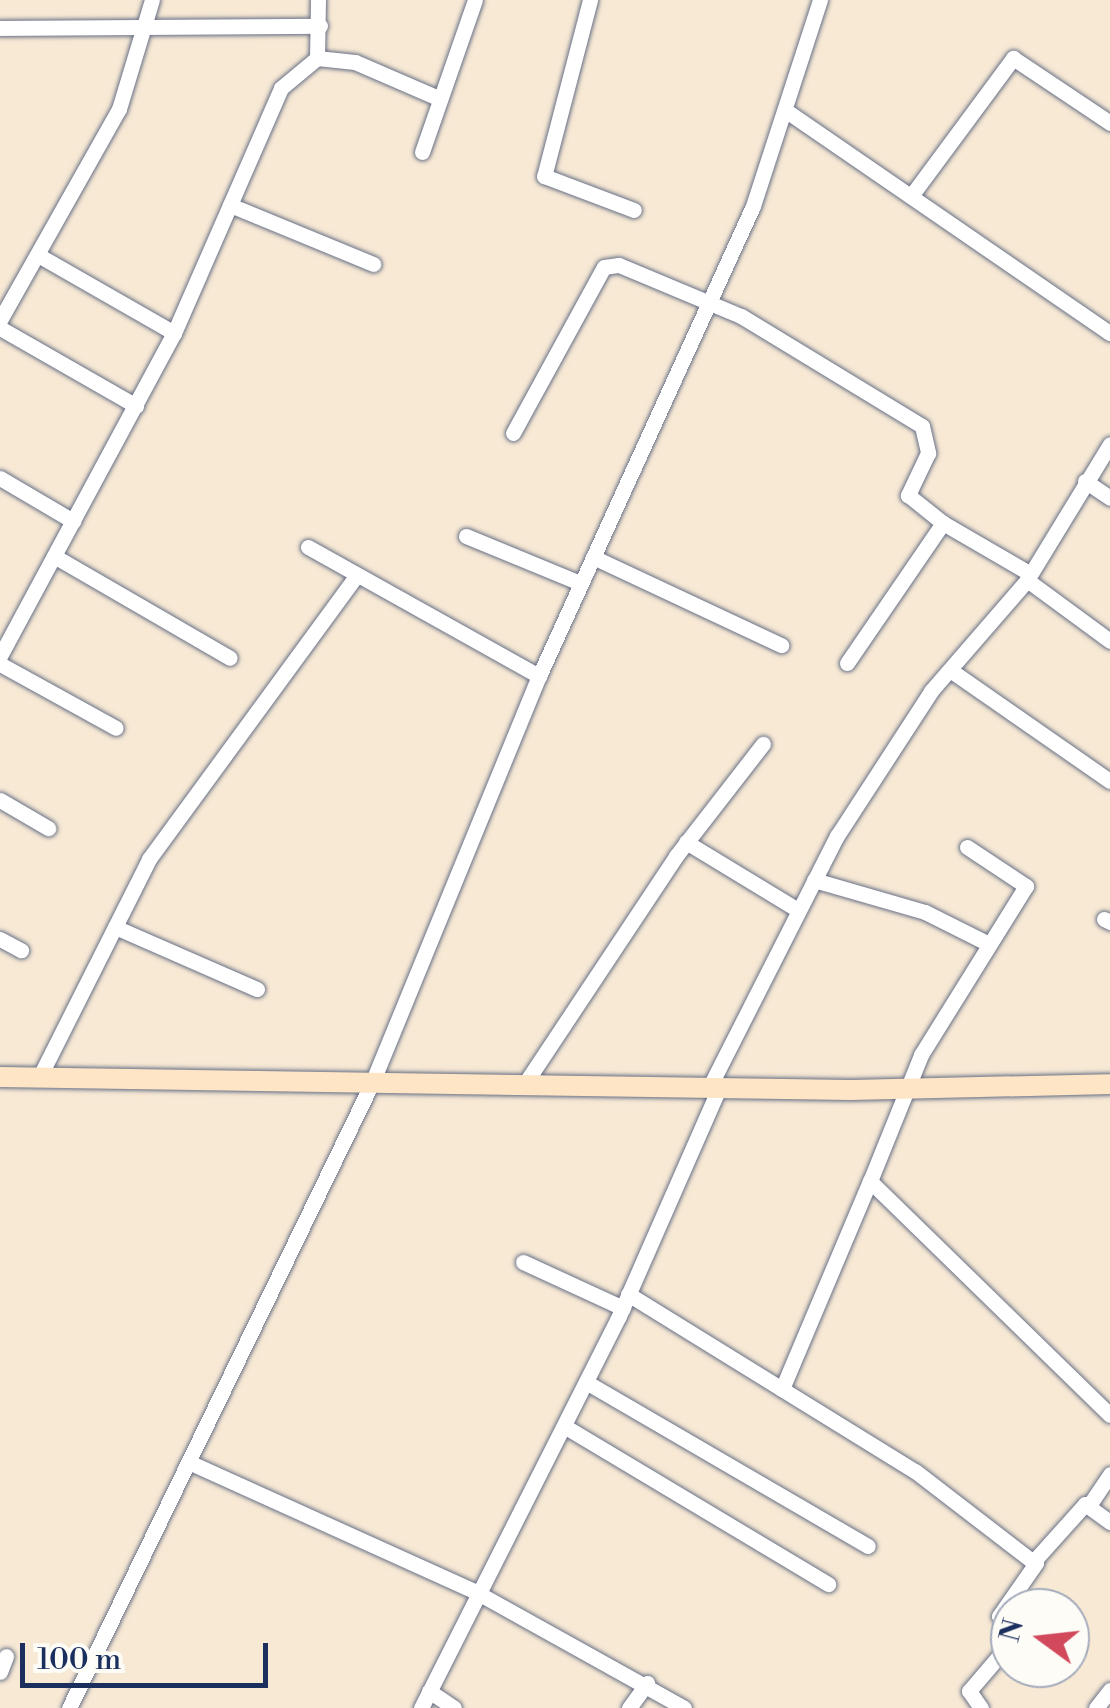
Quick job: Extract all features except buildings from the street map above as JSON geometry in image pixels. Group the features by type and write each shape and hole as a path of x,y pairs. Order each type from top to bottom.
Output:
{"street":[{"path":"0,320 5,298 38,255 119,109 147,31 152,0"},
{"path":"317,58 318,0"},
{"path":"422,152 474,0"},
{"path":"590,0 544,176 634,210"},
{"path":"69,1708 193,1464 372,1084 539,676 710,307 785,110 820,0"},
{"path":"0,28 147,31 320,26"},
{"path":"0,656 6,630 54,556 174,332 280,88 317,58 355,62 438,98"},
{"path":"911,196 1013,58 1110,123"},
{"path":"785,110 1110,333"},
{"path":"230,205 373,264"},
{"path":"38,255 174,332"},
{"path":"513,433 609,264 741,316 922,426 928,453 908,495 943,523 1028,576 1110,641"},
{"path":"0,328 136,406"},
{"path":"421,1708 625,1301 714,1088 814,880 931,691 953,672 1028,576 1110,444"},
{"path":"0,478 73,521"},
{"path":"1085,481 1110,498"},
{"path":"847,663 943,523"},
{"path":"466,536 580,584"},
{"path":"308,548 539,676"},
{"path":"54,556 230,658"},
{"path":"593,556 781,645"},
{"path":"38,1078 149,859 357,575"},
{"path":"0,664 116,728"},
{"path":"953,672 1110,781"},
{"path":"524,1085 686,842 763,744"},
{"path":"0,800 48,828"},
{"path":"686,842 798,910"},
{"path":"782,1389 912,1088 985,942 1026,883 967,847"},
{"path":"814,880 925,912 985,942"},
{"path":"114,926 256,989"},
{"path":"0,939 21,950"},
{"path":"0,1077 714,1088 1110,1084"},
{"path":"870,1182 1110,1415"},
{"path":"523,1262 625,1301 782,1389 915,1471 1036,1563"},
{"path":"586,1382 868,1546"},
{"path":"564,1426 828,1584"},
{"path":"193,1464 476,1592 647,1683 684,1708"},
{"path":"1019,1588 1090,1504 1110,1474"},
{"path":"1090,1504 1110,1522"},
{"path":"981,1708 969,1691 990,1666"},
{"path":"629,1708 647,1683"},
{"path":"1096,1708 1110,1690"},
{"path":"429,1691 454,1708"}]}
